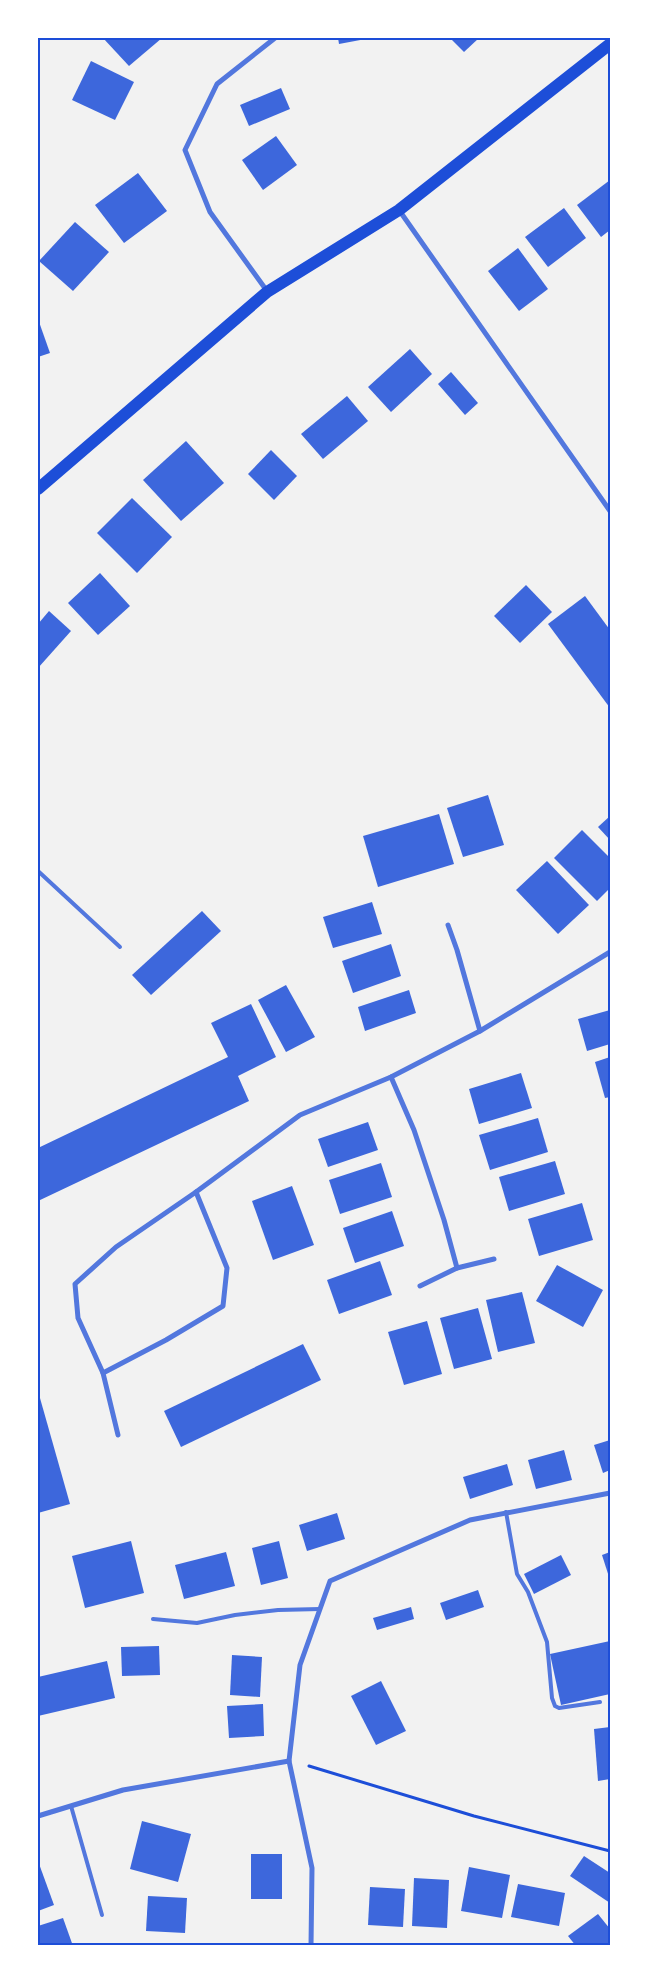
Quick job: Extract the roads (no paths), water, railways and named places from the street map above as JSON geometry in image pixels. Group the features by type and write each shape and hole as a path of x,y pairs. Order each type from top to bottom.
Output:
{"main road":[{"path":"38,489 268,292 399,210 610,44"}],"street":[{"path":"268,292 210,212 185,150 217,84 275,38"},
{"path":"399,210 610,511"},
{"path":"448,925 480,1031"},
{"path":"118,1435 103,1372 78,1318 75,1284 116,1247 196,1192 300,1115 390,1077 480,1031 610,952"},
{"path":"390,1077 414,1130 444,1220 457,1268"},
{"path":"103,1372 166,1340 223,1306 227,1268 196,1192"},
{"path":"420,1286 457,1268 494,1258"},
{"path":"311,1946 312,1868 289,1761 300,1665 330,1581 470,1520 610,1493"},
{"path":"38,1816 124,1790 289,1761"}],"lane":[{"path":"38,872 120,948"},
{"path":"506,1512 517,1574 528,1592 547,1642 552,1698 555,1706 566,1708 600,1702"},
{"path":"153,1619 197,1623 235,1615 278,1610 320,1609"},
{"path":"71,1806 102,1915"}]}
